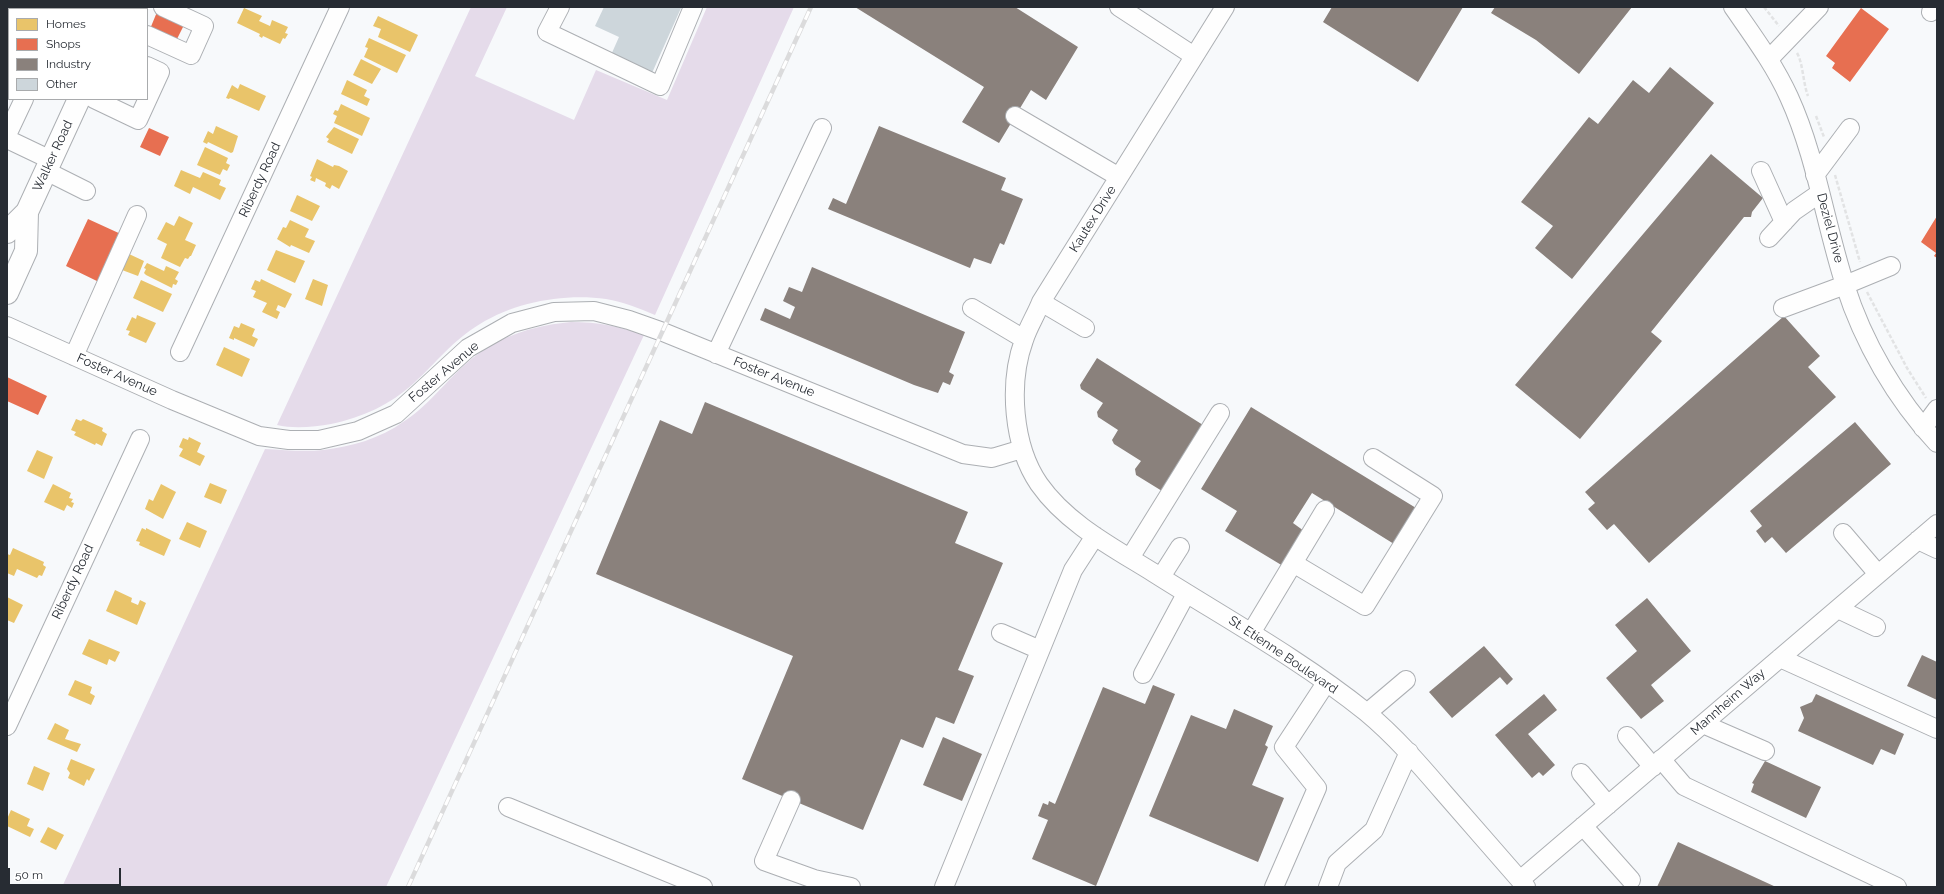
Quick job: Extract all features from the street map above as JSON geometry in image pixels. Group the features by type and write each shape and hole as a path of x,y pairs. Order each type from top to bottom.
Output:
{"main road":[{"name":"Walker Road","path":"7,232 27,212 79,100"},
{"name":"Walker Road","path":"7,293 26,251 27,212"}],"street":[{"path":"148,35 191,55 204,26 163,7"},
{"name":"Riberdy Road","path":"180,352 340,7"},
{"path":"560,7 547,32 660,86 693,7"},
{"path":"1119,7 1194,56"},
{"name":"Kautex Drive","path":"1022,449 1015,416 1016,373 1024,339 1041,302 1225,7"},
{"name":"Deziel Drive","path":"1733,7 1769,59 1789,97 1806,143 1845,285 1866,336 1891,382 1923,428 1937,443"},
{"path":"1769,59 1819,7"},
{"path":"148,66 160,72 148,98"},
{"path":"7,135 24,100"},
{"path":"96,100 138,120 147,100"},
{"path":"1016,116 1119,177"},
{"path":"716,354 822,128"},
{"path":"1815,175 1850,128"},
{"path":"7,139 86,191"},
{"path":"1762,171 1784,222"},
{"path":"1769,238 1794,211 1820,193"},
{"path":"74,356 137,215"},
{"path":"1783,308 1891,266"},
{"path":"1041,302 1085,328"},
{"path":"972,308 1024,339"},
{"name":"Foster Avenue","path":"7,326 172,400 259,436 289,440 319,440 358,431 396,414 468,348 512,323 554,312 594,312 629,320 963,454 992,458 1022,449"},
{"path":"1923,428 1932,404"},
{"path":"1130,558 1220,413"},
{"name":"Riberdy Road","path":"7,726 140,439"},
{"name":"St. Etienne Boulevard","path":"1022,449 1039,484 1066,514 1095,536 1186,594 1251,633 1326,683 1367,713 1409,752 1523,884"},
{"path":"1293,563 1365,606 1433,496 1373,458"},
{"path":"1251,633 1325,510"},
{"name":"Mannheim Way","path":"1523,884 1583,826 1937,524"},
{"path":"1843,533 1878,574"},
{"path":"944,887 1073,570 1095,536"},
{"path":"1918,540 1937,549"},
{"path":"1161,578 1180,546"},
{"path":"1143,674 1186,594"},
{"path":"1838,609 1876,627"},
{"path":"1001,634 1040,650"},
{"path":"1780,658 1937,729"},
{"path":"1367,713 1406,680"},
{"path":"1274,887 1317,788 1284,747 1326,683"},
{"path":"1703,724 1765,751"},
{"path":"1627,736 1684,786 1897,887"},
{"path":"1328,887 1337,863 1374,830 1409,752"},
{"path":"1581,772 1608,805"},
{"path":"790,800 764,861 814,879 851,887"},
{"path":"508,807 703,887"},
{"path":"1583,826 1631,880"}],"path":[{"path":"1764,7 1781,29"},
{"path":"1797,53 1800,58 1803,84 1809,98"},
{"path":"1814,111 1822,131"},
{"path":"1834,170 1858,256"},
{"path":"1868,293 1907,368 1932,404"}],"shaded area":[{"path":"471,7 507,7 475,76 574,120 596,70 667,100 707,7 794,7 655,315 619,302 590,297 557,298 524,305 494,316 461,337 405,391 376,409 354,418 325,425 297,427 277,425"},
{"path":"571,322 608,325 644,335 386,887 62,887 265,449 316,451 344,447 385,433 423,407 468,362 488,347 511,336 534,328"}],"building: Homes":[{"path":"7,7 30,8 8,8 7,21"},
{"path":"244,8 262,16 259,21 270,26 272,20 288,27 285,33 288,34 285,39 283,38 280,44 263,36 262,38 259,36 260,34 237,23"},
{"path":"378,16 418,35 410,52 378,37 381,29 373,26"},
{"path":"369,38 406,55 397,73 364,57 368,48 365,47"},
{"path":"361,59 381,69 372,84 353,75"},
{"path":"347,80 367,90 364,96 370,99 367,106 341,94"},
{"path":"240,84 266,96 259,111 230,98 226,98 232,85 238,89"},
{"path":"341,104 370,118 362,136 334,123 337,116 333,114 335,110 338,111"},
{"path":"216,126 238,136 233,152 231,153 208,142 207,144 203,142 208,131 213,134"},
{"path":"334,127 359,139 352,154 327,142 329,139 326,137"},
{"path":"205,147 228,158 226,163 230,165 227,171 223,169 220,175 197,165"},
{"path":"317,159 333,167 334,165 339,166 348,171 339,189 332,185 330,189 325,186 326,183 316,178 315,182 310,180 312,177 310,176"},
{"path":"181,170 200,178 203,172 221,180 219,185 226,188 220,200 193,187 190,194 174,186"},
{"path":"297,195 320,206 312,221 290,211"},
{"path":"179,216 193,223 185,240 196,245 191,256 188,259 185,258 180,267 161,258 167,244 157,239 166,222 174,226"},
{"path":"290,220 309,229 305,237 315,241 309,253 291,245 290,247 277,239 283,227 286,228"},
{"path":"276,250 305,261 295,283 267,270"},
{"path":"129,254 144,261 138,276 122,270"},
{"path":"147,263 164,271 166,266 179,272 175,279 178,281 176,285 173,284 172,288 146,275 144,273 146,269 144,268"},
{"path":"261,279 292,294 285,308 278,305 276,310 280,312 277,319 262,312 267,303 253,297 256,291 251,289 255,280 260,282"},
{"path":"313,279 328,285 322,306 305,299"},
{"path":"141,280 172,294 163,312 133,298"},
{"path":"137,315 156,323 146,343 128,335 130,331 126,330 132,317 136,319"},
{"path":"241,323 255,329 252,336 258,339 254,347 234,338 234,340 229,338 234,326 239,328"},
{"path":"224,347 250,359 242,377 216,365"},
{"path":"76,419 81,421 83,419 103,428 102,431 107,434 102,446 96,443 95,445 74,435 76,432 71,430"},
{"path":"189,437 201,443 197,452 205,456 200,466 179,456 183,449 179,447 183,438 188,440"},
{"path":"37,450 53,457 44,479 27,471"},
{"path":"210,483 227,490 221,504 204,497"},
{"path":"53,484 71,493 69,498 73,499 71,502 74,503 72,508 67,505 64,511 44,502"},
{"path":"161,484 176,492 163,519 145,509 149,499 153,501"},
{"path":"187,522 207,531 200,548 179,539"},
{"path":"142,528 146,530 146,528 171,540 164,556 139,545 140,542 136,541"},
{"path":"13,548 44,562 43,565 46,567 42,576 39,575 37,578 17,569 14,576 7,573 7,554 10,555"},
{"path":"115,590 132,598 131,602 138,605 140,600 146,603 137,625 106,611"},
{"path":"7,597 23,605 14,623 7,620"},
{"path":"89,639 120,652 115,662 109,659 107,665 82,654"},
{"path":"75,680 92,687 90,693 95,696 91,705 68,695"},
{"path":"55,723 69,730 65,739 81,744 77,752 47,739"},
{"path":"71,759 95,769 89,781 87,779 84,786 68,778 70,773 67,769"},
{"path":"34,766 50,773 43,791 27,784"},
{"path":"11,810 30,819 27,826 34,829 30,837 7,826 7,819"},
{"path":"48,827 64,835 56,850 40,842"}],"building: Shops":[{"path":"1861,8 1889,29 1850,82 1832,68 1835,63 1826,56"},
{"path":"157,12 184,25 176,41 150,29"},
{"path":"7,33 8,67 7,67"},
{"path":"149,128 169,137 160,156 140,147"},
{"path":"1937,216 1937,258 1934,256 1936,253 1921,242"},
{"path":"88,219 123,235 101,283 66,266"},
{"path":"7,377 47,396 38,415 7,401"}],"building: Industry":[{"path":"855,7 1015,7 1078,47 1046,100 1031,90 999,143 962,122 984,87"},
{"path":"1332,7 1463,7 1418,82 1323,22"},
{"path":"1495,7 1632,7 1579,74 1536,40 1491,13"},
{"path":"1670,67 1714,103 1572,279 1535,248 1553,226 1521,202 1589,117 1598,124 1633,80 1649,93"},
{"path":"879,126 1006,178 1001,190 1023,199 1004,245 1000,243 991,264 974,258 970,268 828,209 833,198 846,204"},
{"path":"1711,154 1763,198 1752,212 1751,217 1744,217 1651,332 1662,341 1580,439 1515,385"},
{"path":"812,267 965,332 949,372 954,375 950,385 943,382 938,393 914,385 760,320 765,308 790,319 795,307 783,301 789,287 802,292"},
{"path":"1784,316 1820,356 1808,367 1836,397 1649,563 1614,524 1607,530 1588,509 1595,503 1585,492"},
{"path":"1097,358 1203,425 1162,491 1136,475 1135,469 1141,461 1114,444 1112,440 1118,430 1098,417 1097,412 1103,403 1081,389 1080,385"},
{"path":"705,402 968,512 955,543 1003,563 958,670 974,676 954,724 936,717 923,748 901,739 863,830 742,779 793,656 596,574 660,420 692,434"},
{"path":"1251,407 1416,508 1394,544 1312,493 1293,523 1304,531 1283,566 1225,531 1237,511 1201,489"},
{"path":"1855,422 1891,464 1786,553 1772,537 1765,543 1756,531 1762,526 1750,511"},
{"path":"1647,598 1691,651 1651,685 1664,701 1641,719 1606,678 1637,651 1615,625"},
{"path":"1484,646 1513,679 1507,685 1500,677 1452,718 1429,692"},
{"path":"1922,655 1937,662 1937,700 1907,686"},
{"path":"1153,685 1175,694 1096,886 1032,859 1048,820 1038,816 1043,803 1048,805 1049,801 1055,804 1103,687 1145,704"},
{"path":"1544,694 1557,710 1528,734 1555,765 1543,776 1539,772 1532,778 1495,735"},
{"path":"1816,694 1904,734 1895,755 1881,749 1873,765 1798,731 1804,718 1800,707 1812,702"},
{"path":"1234,709 1273,726 1265,745 1268,747 1252,785 1284,798 1258,862 1149,816 1191,715 1226,729"},
{"path":"943,737 982,754 962,801 923,785"},
{"path":"1765,761 1821,787 1806,818 1751,792 1754,784 1752,783"},
{"path":"1678,842 1776,887 1657,887"}],"building: Other":[{"path":"604,7 681,8 652,73 611,55 619,37 595,26"}],"railway":[{"path":"408,887 811,7"}]}
